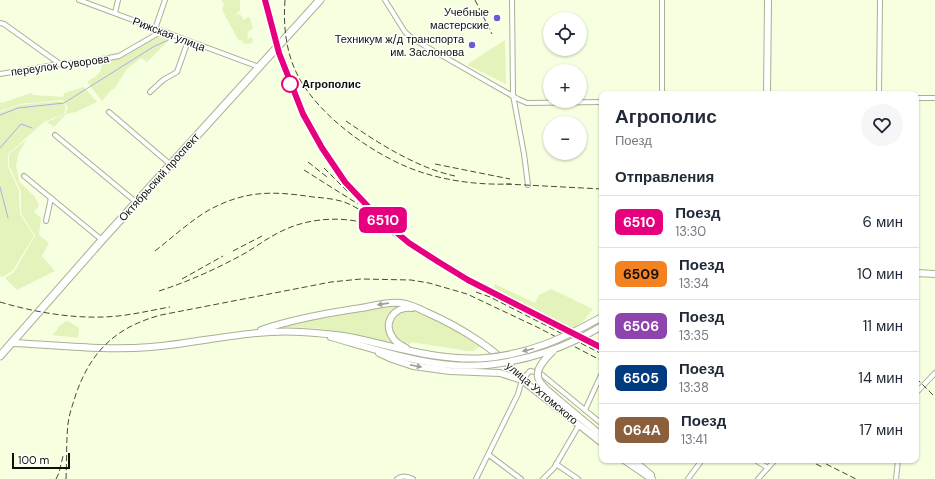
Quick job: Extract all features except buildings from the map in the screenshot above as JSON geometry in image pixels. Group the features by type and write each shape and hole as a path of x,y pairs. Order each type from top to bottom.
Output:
{"main road":[{"name":"Октябрьский проспект","path":"0,356 136,202 320,0"},
{"path":"767,91 768,0"},
{"path":"919,273 935,274"},
{"name":"улица Ухтомского","path":"253,333 311,316 386,304 407,304 453,326 481,343 517,373 522,380 599,441"},
{"path":"414,352 393,339 390,333 389,322 393,314 401,308 420,310"},
{"path":"12,343 100,349 151,347 253,333 282,331 350,337 414,352 455,358 486,358 506,355 545,345 565,337 599,319"},
{"path":"316,333 423,361 455,365 487,365 527,358 555,349 585,336 599,328"},
{"path":"367,347 392,359 413,366 450,371 500,372 522,380"},
{"path":"555,349 539,368 538,376 541,383 599,433"},
{"path":"629,463 654,479"},
{"path":"637,463 646,469 654,479"}],"street":[{"name":"Рижская улица","path":"79,0 260,67"},
{"path":"115,13 118,0"},
{"path":"155,29 165,0"},
{"path":"385,0 406,32 413,39 527,103 599,102"},
{"path":"512,0 513,96 528,185"},
{"path":"662,0 662,91"},
{"path":"879,91 880,0"},
{"path":"0,23 4,24 60,64"},
{"name":"переулок Суворова","path":"0,74 119,56 162,31"},
{"path":"150,92 163,80 177,72 188,41"},
{"path":"919,98 935,98"},
{"path":"109,112 171,165"},
{"path":"55,135 136,202"},
{"path":"24,176 102,240"},
{"path":"46,221 51,198"},
{"path":"476,479 518,394 522,380 530,371 540,373 599,422"},
{"path":"919,390 935,373"},
{"path":"585,410 599,380"},
{"path":"543,479 556,464 579,424"},
{"path":"489,455 521,479"},
{"path":"688,479 700,463"},
{"path":"760,463 768,468"},
{"path":"758,479 772,463"},
{"path":"896,479 898,463"},
{"path":"556,464 578,479"},
{"path":"397,479 405,476 413,479"}],"green space":[{"path":"221,0 240,0 240,10 235,16 240,14 244,20 248,17 250,18 253,28 248,32 247,39 252,37 252,43 245,44 241,40 239,41 222,10 224,4"},
{"path":"161,35 170,39 147,62 141,58 127,69 114,89 112,89 102,101 88,83 88,81 97,76 100,72 101,62 120,58"},
{"path":"505,40 506,84 468,65 468,64"},
{"path":"84,87 97,102 76,112 66,114 54,127 47,122 65,114 68,107 62,100 20,104 0,111 0,102 2,103 31,93 33,95 63,97 64,93"},
{"path":"61,101 66,106 64,114 44,122 8,154 8,166 19,191 20,214 34,236 13,270 3,277 0,276 0,112 19,105"},
{"path":"27,139 19,152 16,165 19,181 35,197 39,206 34,212 41,218 39,235 49,243 42,256 55,271 17,290 5,278 14,272 35,236 21,213 21,192 9,165 9,154"},
{"path":"495,284 535,303 539,295 551,289 593,309 574,329 493,289"},
{"path":"403,306 386,326 387,334 396,345 340,332 314,328 275,327 364,310"},
{"path":"407,310 436,319 480,345 473,351 468,351 411,342 410,344 400,341 391,330 395,317 399,313"},
{"path":"66,321 79,328 78,338 52,335 58,327"}],"waterway":[{"path":"0,115 18,108 64,103 153,47 168,40"},
{"path":"0,148 21,124 32,128"},
{"path":"0,187 8,218"}],"railway":[{"path":"265,0 274,39 288,80 313,133 345,181 359,198 408,242 453,271 500,296"},
{"path":"285,0 284,19 286,38 293,66 307,90 320,106 353,136 390,159 409,168 427,174 458,181 511,184"},
{"path":"475,0 492,34"},
{"path":"346,121 398,154 426,167 455,176"},
{"path":"308,162 327,177"},
{"path":"435,164 510,179"},
{"path":"324,168 348,192"},
{"path":"304,170 358,204"},
{"path":"506,184 599,189"},
{"path":"155,251 188,224 209,210 222,203 260,194 285,194 327,198 340,201 357,208 380,224"},
{"path":"159,291 190,280 220,266 246,253 284,230 312,221 327,219 357,221 385,230 397,238"},
{"path":"233,251 262,236"},
{"path":"182,279 223,256"},
{"path":"66,479 69,416 76,394 89,365 107,343 118,334 131,326 161,315 331,282 361,279 411,280 429,283 467,294 539,328 599,359"},
{"path":"476,292 490,297 599,352"},
{"path":"0,302 58,315 88,317 118,316 170,307"},
{"path":"919,381 935,397"},
{"path":"56,479 63,456"},
{"path":"814,463 824,468"},
{"path":"824,463 856,479"}],"train":[{"name":"6510","path":"265,0 275,43 303,114 322,148 345,182 377,216 409,243 468,280 599,346"}],"place":[{"name":"Учебные мастерские","path":"497,18"},
{"name":"Техникум ж/д транспорта им. Заслонова","path":"472,45"},
{"name":"Агрополис","path":"290,84"}]}
